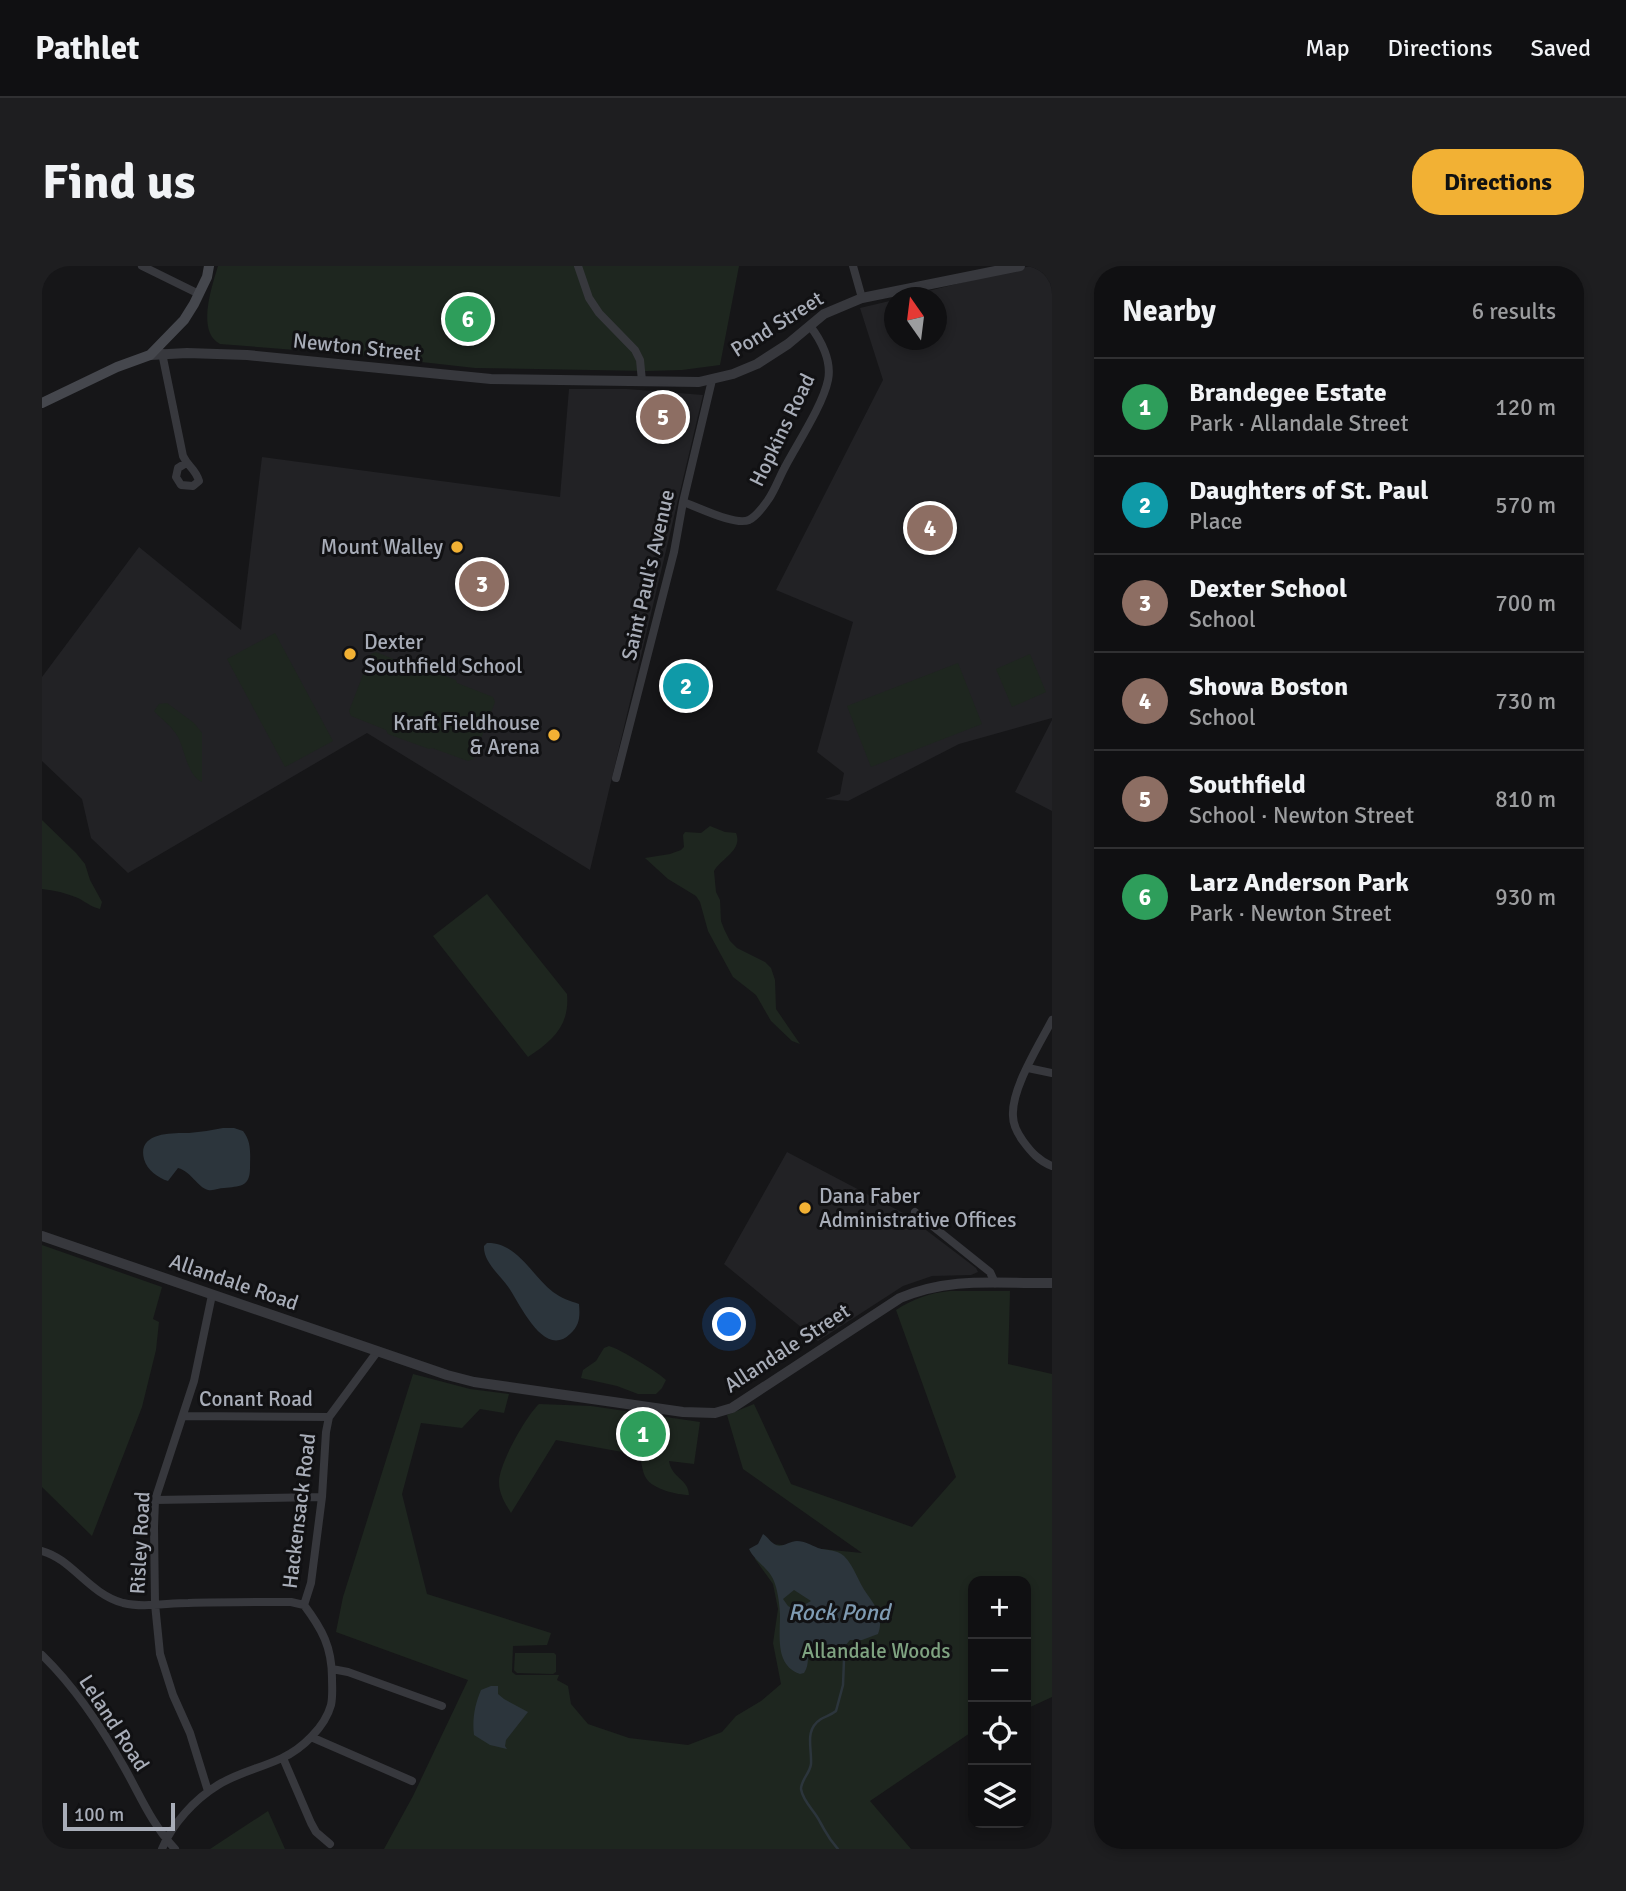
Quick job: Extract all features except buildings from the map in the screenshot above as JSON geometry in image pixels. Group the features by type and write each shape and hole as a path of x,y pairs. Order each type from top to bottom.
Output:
{"main road":[{"path":"156,354 184,320 200,294 209,266"},
{"name":"Newton Street","path":"42,403 117,367 156,354"}],"street":[{"path":"142,266 200,294"},
{"path":"578,266 589,298 599,313 635,350 640,360 642,381"},
{"path":"853,266 862,298"},
{"name":"Pond Street","path":"715,379 757,364 788,344 824,314 862,298 1020,266"},
{"name":"Hopkins Road","path":"683,502 727,518 748,521 770,498 815,412 829,378 824,349 810,326"},
{"path":"156,354 186,463"},
{"name":"Newton Street","path":"156,354 247,355 472,378 692,382 715,379"},
{"name":"Saint Paul's Avenue","path":"616,778 715,379"},
{"path":"1052,1020 1016,1094 1013,1116 1021,1138 1037,1158 1052,1166"},
{"path":"1028,1068 1052,1073"},
{"path":"915,1212 990,1272 995,1283"},
{"name":"Allandale Road","path":"42,1236 413,1364"},
{"name":"Allandale Street","path":"413,1364 474,1382 648,1408 715,1413 732,1408 759,1392 900,1298 921,1289 945,1284 1052,1283"},
{"name":"Risley Road","path":"208,1791 190,1733 167,1679 157,1638 155,1500 194,1381 212,1295"},
{"name":"Hackensack Road","path":"162,1849 184,1814 208,1791 283,1758 297,1749 311,1737 331,1706 332,1670 326,1640 304,1605 311,1583 322,1497 326,1432 329,1417 377,1352"},
{"name":"Conant Road","path":"184,1416 329,1417"},
{"path":"155,1500 322,1497"},
{"path":"42,1551 54,1555 92,1588 124,1603 291,1602 304,1605"},
{"name":"Leland Road","path":"42,1655 91,1711 146,1811 175,1849"},
{"path":"332,1670 348,1672 442,1706"},
{"path":"311,1737 412,1782"},
{"path":"283,1758 311,1823 316,1832 330,1844"}],"shaded area":[{"path":"1030,266 1052,266 1052,718 959,744 848,801 825,799 840,794 844,773 817,752 853,622 776,590 883,380 860,308 884,302 884,350 947,350 947,287 944,287"},
{"name":"Dexter Southfield School","path":"569,389 627,389 703,395 590,870 367,733 128,873 91,838 82,799 42,761 42,677 139,547 241,630 262,457 560,497"},
{"path":"1052,720 1052,811 1015,792"},
{"path":"787,1152 905,1214 978,1272 971,1275 932,1276 903,1286 818,1341 724,1264"}],"green space":[{"path":"218,266 739,266 720,365 647,371 475,368 220,344 213,338 207,319"},
{"path":"275,633 333,741 285,767 227,659"},
{"path":"376,652 411,666 415,664 493,697 495,702 473,759 468,761 429,749 388,734 386,730 351,716 349,711 371,654"},
{"path":"1030,654 1046,692 1012,707 996,669"},
{"path":"958,663 982,724 871,767 847,706"},
{"path":"167,703 194,723 202,733 202,782 193,774 175,733 154,711 159,704"},
{"path":"42,820 85,864 102,902 100,909 78,898 42,889"},
{"path":"710,826 736,833 737,839 734,849 714,871 724,929 737,948 765,962 771,968 775,980 776,1009 800,1044 792,1041 771,1021 756,995 733,977 708,931 696,896 668,879 645,858 681,850 684,847 685,832 701,833"},
{"path":"487,894 567,994 566,1015 558,1032 528,1057 433,936"},
{"path":"42,1245 162,1287 153,1319 159,1322 156,1350 142,1407 92,1536 42,1487"},
{"name":"Allandale Woods","path":"1010,1291 1008,1364 1052,1374 1052,1697 1031,1707 1031,1576 968,1576 968,1734 870,1801 911,1849 384,1849 413,1796 468,1680 336,1632 343,1597 413,1374 470,1389 509,1394 504,1413 480,1409 462,1428 421,1423 402,1494 427,1594 551,1633 547,1645 513,1646 512,1672 516,1675 559,1675 557,1680 568,1686 571,1704 588,1724 629,1738 688,1745 722,1732 736,1716 761,1701 781,1684 773,1643 778,1609 773,1584 755,1559 755,1548 761,1543 862,1553 743,1469 727,1415 754,1404 791,1484 912,1527 956,1477 896,1310 935,1293"},
{"path":"609,1346 630,1356 666,1380 662,1388 656,1394 638,1394 581,1378 583,1370 596,1361 604,1348"},
{"path":"539,1404 591,1406 700,1422 694,1464 669,1461 673,1472 686,1485 689,1495 666,1491 649,1482 639,1455 556,1440 511,1513 500,1490 500,1474 514,1441"},
{"path":"515,1653 554,1653 556,1672 517,1673 514,1670"},
{"path":"268,1811 285,1849 210,1849"}],"water":[{"path":"223,1128 243,1131 248,1140 249,1175 243,1185 208,1190 183,1170 178,1168 168,1181 153,1173 145,1163 143,1150 151,1139 165,1134"},
{"path":"487,1243 507,1248 553,1292 579,1304 579,1320 570,1334 560,1340 551,1340 542,1335 489,1263 484,1252"},
{"name":"Rock Pond","path":"763,1534 778,1546 800,1541 844,1556 876,1608 880,1618 878,1634 862,1640 850,1640 845,1646 848,1656 841,1660 836,1660 830,1646 818,1643 812,1645 804,1673 792,1670 786,1664 781,1650 780,1609 775,1584 749,1549 758,1544","holes":["794,1590 811,1601 795,1610 783,1599"]},
{"path":"498,1686 498,1694 528,1712 506,1740 507,1749 490,1745 474,1735 474,1717 479,1695 481,1690"}],"waterway":[{"path":"838,1849 801,1789 811,1764 812,1728 821,1719 836,1711 843,1685 844,1660"}],"place":[{"name":"Larz Anderson Park","path":"468,319"},
{"name":"Southfield","path":"663,417"},
{"name":"Showa Boston","path":"930,528"},
{"name":"Mount Walley","path":"457,547"},
{"name":"Dexter School","path":"482,584"},
{"name":"Dexter Southfield School","path":"350,654"},
{"name":"Daughters of St. Paul","path":"686,686"},
{"name":"Kraft Fieldhouse & Arena","path":"554,735"},
{"name":"Dana Faber Administrative Offices","path":"805,1208"},
{"name":"Brandegee Estate","path":"643,1434"}]}
